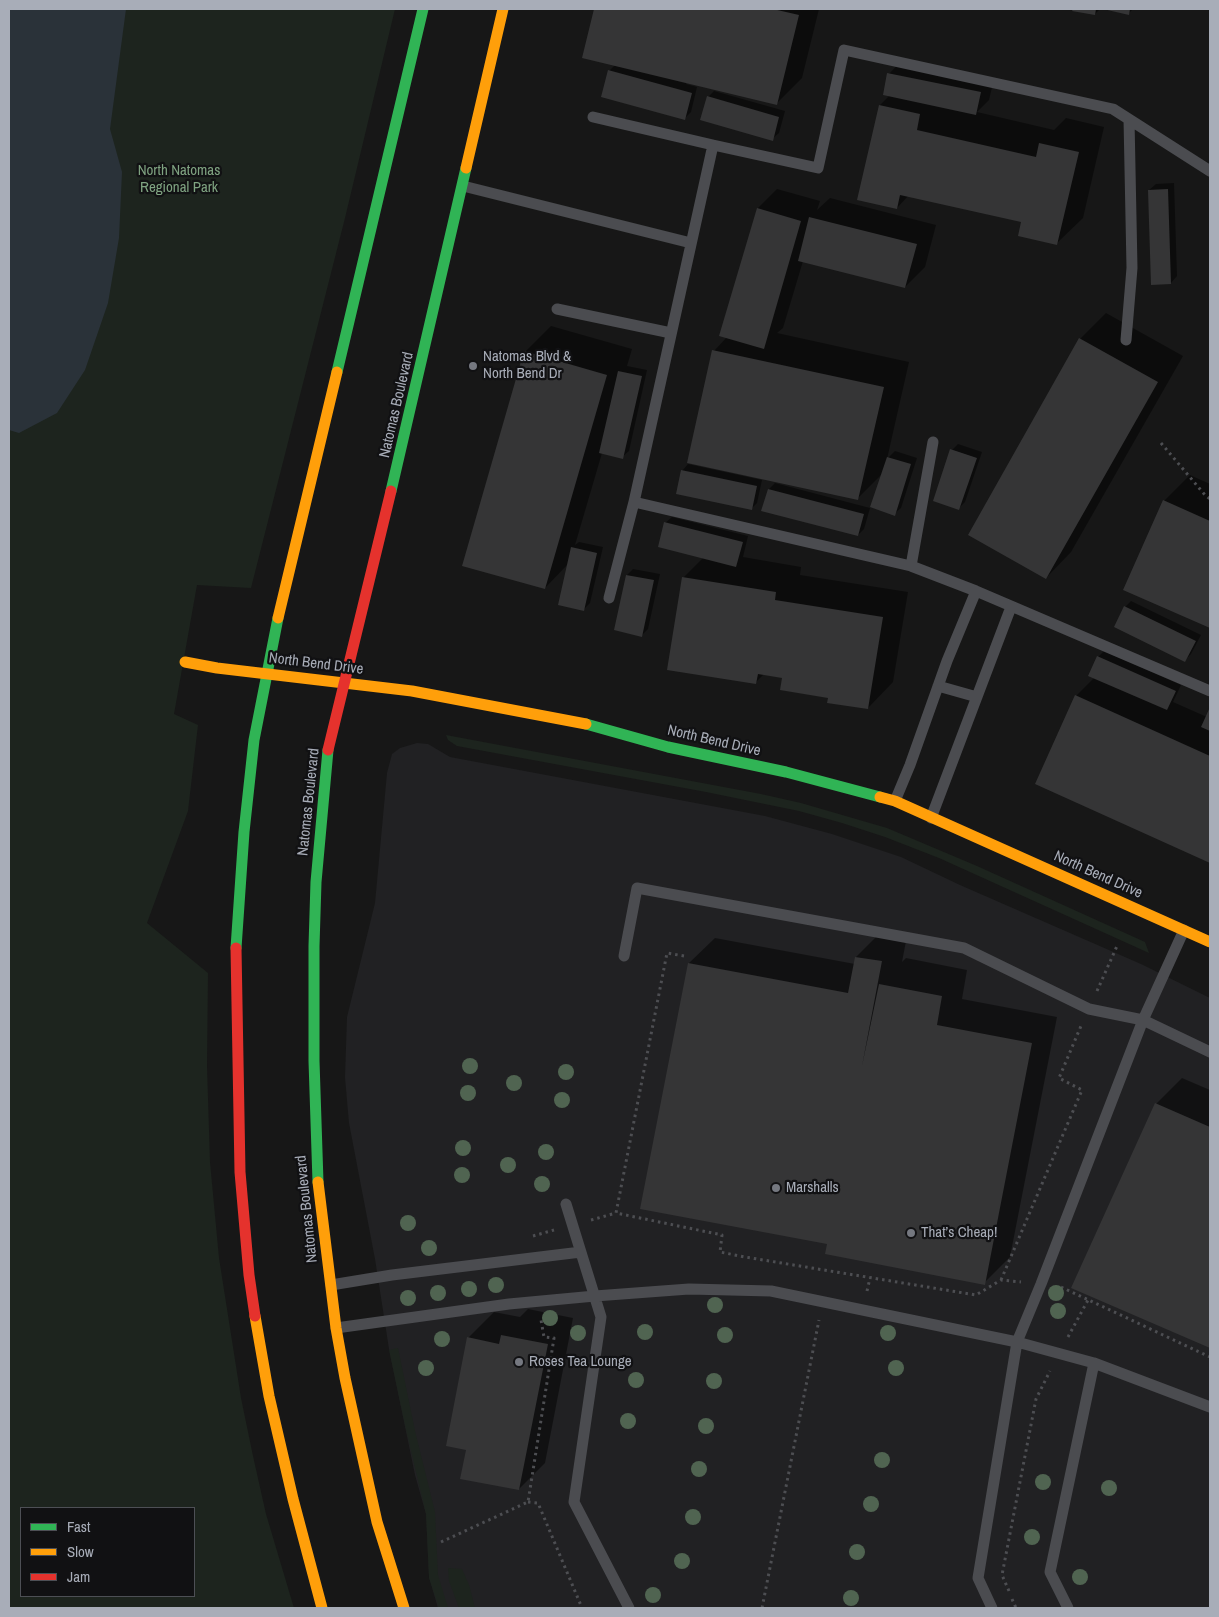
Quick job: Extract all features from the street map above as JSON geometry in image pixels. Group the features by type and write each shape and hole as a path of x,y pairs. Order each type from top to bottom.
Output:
{"main road":[{"path":"322,1608 295,1509 269,1396 249,1275 240,1172 236,954 244,832 253,749 282,601 423,9"},
{"name":"Natomas Boulevard","path":"404,1608 375,1513 358,1440 336,1328 330,1285 316,1163 314,1115 316,882 328,750 401,452 503,9"},
{"name":"North Bend Drive","path":"185,662 412,691 597,726 668,746 786,772 895,801 1210,942"}],"lane":[{"path":"593,117 818,168 844,50 1113,108 1210,171"},
{"path":"1126,340 1132,268 1129,119"},
{"path":"608,598 634,502 712,145"},
{"path":"463,186 691,243"},
{"path":"557,309 670,333"},
{"path":"911,566 933,442"},
{"path":"634,502 911,566 976,591 1210,691"},
{"path":"895,801 976,591"},
{"path":"931,818 1012,607"},
{"path":"938,686 977,697"},
{"path":"624,956 637,888 964,948 1089,1009 1144,1020 1210,1052"},
{"path":"992,1608 978,1578 1016,1342 1042,1284 1144,1020 1184,930"},
{"path":"566,1204 602,1316 574,1502 629,1608"},
{"path":"330,1285 392,1275 581,1252"},
{"path":"336,1328 537,1301 595,1296 689,1289 771,1291 1016,1342 1094,1363 1210,1406"},
{"path":"1067,1608 1050,1572 1094,1363"}],"path":[{"path":"1161,443 1205,495 1210,498"},
{"path":"529,1258 525,1238 616,1213 722,1235 720,1252 744,1258 976,1295 1001,1280 1082,1090 1059,1078 1117,946"},
{"path":"616,1213 667,953 684,956"},
{"path":"863,1310 870,1278"},
{"path":"1001,1280 1058,1286 1210,1357"},
{"path":"1016,1608 1002,1574 1036,1399 1088,1300"},
{"path":"528,1502 554,1338 544,1336 537,1301"},
{"path":"762,1608 821,1311"},
{"path":"441,1542 528,1502 538,1503 582,1608"}],"shaded area":[{"path":"9,9 126,9 110,129 122,172 119,238 108,303 85,370 57,413 19,433 9,430"},
{"path":"417,743 428,744 450,757 765,816 832,834 901,857 960,885 1141,964 1210,998 1210,1608 438,1608 429,1577 426,1514 415,1475 389,1349 375,1259 349,1123 345,1077 347,1017 375,903 387,773 392,754 400,748"}],"green space":[{"name":"North Natomas Regional Park","path":"9,9 395,9 345,218 251,588 197,585 174,714 198,725 188,811 147,923 208,973 207,1066 210,1162 219,1258 241,1398 253,1456 266,1514 294,1608 9,1608"},
{"path":"446,735 761,794 801,803 887,828 977,866 1145,942 1149,953 939,858 842,823 799,811 706,792 457,746 448,740"},
{"path":"398,1348 415,1431 435,1512 438,1575 448,1608 439,1608 429,1578 426,1514 389,1350"},
{"path":"448,1568 462,1569 469,1585 475,1608 459,1608 449,1581"}],"building":[{"path":"594,9 773,9 799,15 777,105 582,58"},
{"path":"1073,9 1096,9 1095,15 1072,11"},
{"path":"1103,9 1130,9 1129,15"},
{"path":"608,70 692,93 685,120 601,97"},
{"path":"887,73 981,92 976,115 883,95"},
{"path":"707,96 779,117 773,141 700,120"},
{"path":"879,105 920,114 917,130 1036,157 1039,143 1079,152 1057,245 1018,236 1021,222 900,195 897,209 857,200"},
{"path":"1168,189 1171,284 1151,285 1148,190"},
{"path":"757,208 801,221 764,349 719,336"},
{"path":"809,217 917,244 905,288 798,261"},
{"path":"1079,338 1158,382 1046,579 968,535"},
{"path":"712,350 884,387 858,500 687,463"},
{"path":"524,351 607,375 545,589 462,566"},
{"path":"618,371 642,376 623,459 599,453"},
{"path":"950,449 977,458 959,510 933,501"},
{"path":"887,457 911,464 895,516 870,507"},
{"path":"681,470 757,486 752,510 676,494"},
{"path":"768,489 864,514 858,536 761,511"},
{"path":"1163,500 1210,521 1210,628 1123,590"},
{"path":"664,522 743,542 736,567 658,547"},
{"path":"571,547 597,553 584,611 558,605"},
{"path":"626,575 654,580 642,637 614,630"},
{"path":"682,577 776,592 775,600 883,617 868,709 827,703 828,698 780,690 782,678 758,674 756,684 667,670"},
{"path":"1124,606 1196,641 1185,662 1114,627"},
{"path":"1097,656 1176,691 1167,710 1088,676"},
{"path":"1075,695 1210,756 1210,863 1035,784"},
{"path":"1210,707 1210,731 1201,727"},
{"path":"855,957 882,961 862,1066 879,984 942,996 937,1025 1032,1043 985,1285 825,1254 827,1244 640,1209 688,963 848,993"},
{"path":"1155,1103 1210,1127 1210,1348 1071,1288"},
{"path":"501,1335 548,1344 519,1490 460,1479 466,1450 446,1446 467,1337 499,1344"}],"traffic: fast":[{"path":"337,372 423,9"},
{"path":"391,491 466,168"},
{"path":"236,948 244,832 254,740 278,618"},
{"path":"586,724 668,747 786,772 880,797"},
{"path":"318,1182 314,1061 314,946 316,882 328,750"}],"traffic: slow":[{"path":"466,168 503,9"},
{"path":"278,618 337,372"},
{"path":"185,662 217,668 412,691 586,724"},
{"path":"880,797 895,801 1210,942"},
{"path":"318,1182 336,1328 345,1378 377,1522 404,1608"},
{"path":"255,1316 269,1396 293,1499 322,1608"}],"traffic: jam":[{"path":"328,750 391,491"},
{"path":"236,948 240,1172 249,1275 255,1316"}],"place":[{"name":"Natomas Blvd & North Bend Dr","path":"473,366"},
{"name":"Marshalls","path":"776,1188"},
{"name":"That’s Cheap!","path":"911,1233"},
{"name":"Roses Tea Lounge","path":"519,1362"}]}
